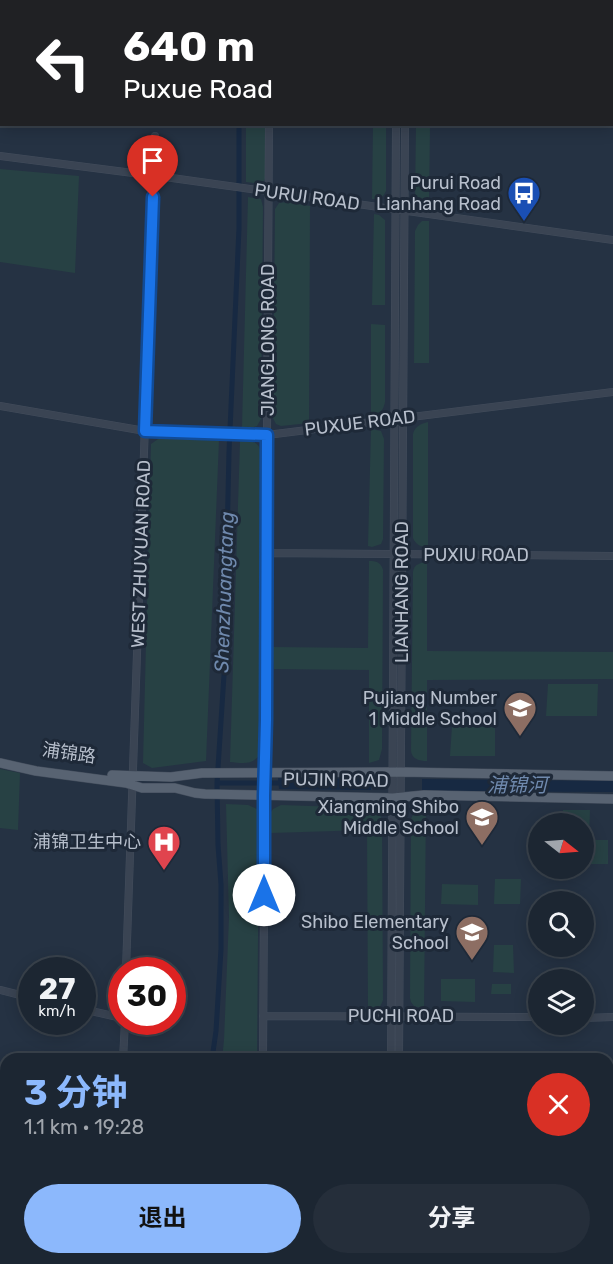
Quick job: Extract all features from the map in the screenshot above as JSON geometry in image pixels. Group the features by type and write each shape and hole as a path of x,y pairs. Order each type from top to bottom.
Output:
{"main road":[{"name":"浦锦路","path":"0,758 62,770 109,775 132,781"},
{"name":"PUJIN ROAD","path":"0,764 126,783 146,776 207,773 613,776"},
{"name":"PUJIN ROAD","path":"132,781 142,788 175,788 195,794 613,797"}],"street":[{"name":"JIANGLONG ROAD","path":"263,1053 270,126"},
{"name":"LIANHANG ROAD","path":"396,126 394,554 399,1053"},
{"name":"LIANHANG ROAD","path":"397,775 404,418 405,126"},
{"name":"WEST ZHUYUAN ROAD","path":"126,957 155,136"},
{"name":"PURUI ROAD","path":"0,156 613,240"},
{"name":"PUXUE ROAD","path":"0,406 145,431 267,435 613,392"},
{"name":"PUXIU ROAD","path":"266,554 613,556"},
{"name":"LIANHANG ROAD","path":"391,1053 397,795"},
{"path":"0,990 18,994"},
{"name":"PUCHI ROAD","path":"263,1016 528,1017"},
{"path":"594,1018 613,1017"},
{"path":"123,1053 124,1035"}],"green space":[{"path":"246,126 265,126 266,176 261,184 246,182"},
{"path":"373,126 386,126 386,191 381,198 372,199"},
{"path":"416,126 430,126 429,206 420,204 415,198"},
{"path":"0,169 79,176 75,273 0,262"},
{"path":"248,197 261,199 263,207 261,419 257,426 242,427"},
{"path":"279,203 310,206 309,423 281,426 276,424 273,418 275,209"},
{"path":"374,214 385,220 385,305 372,305"},
{"path":"422,221 429,221 429,363 414,363 415,231"},
{"path":"371,324 385,325 385,402 381,411 371,414"},
{"path":"428,422 428,547 423,547 413,538 413,434 417,427"},
{"path":"371,429 381,431 384,439 383,539 381,544 372,547 368,546"},
{"path":"161,437 219,440 206,761 152,768 143,763 151,444"},
{"path":"240,441 254,442 259,446 261,454 260,753 251,762 243,763 230,762"},
{"path":"369,561 378,562 383,570 382,749 379,760 369,763 369,670 274,669 272,647 368,648"},
{"path":"427,562 427,651 613,652 613,679 427,680 427,761 416,759 411,751 413,572 420,563"},
{"path":"548,684 598,684 597,716 546,716"},
{"path":"452,726 495,727 495,756 450,756"},
{"path":"0,769 20,773 18,830 0,828"},
{"path":"226,804 248,805 257,809 259,818 257,1053 223,1053 229,917"},
{"path":"281,805 369,808 379,811 382,820 383,1000 380,1007 368,1009 367,830 271,833 271,812"},
{"path":"426,805 424,1009 414,1006 410,998 411,819 415,810"},
{"path":"563,810 590,810 590,813 563,813"},
{"path":"594,840 608,840 608,864 594,864"},
{"path":"495,879 521,879 520,904 494,904"},
{"path":"442,884 478,885 478,905 441,904"},
{"path":"494,945 513,945 514,973 493,972"},
{"path":"441,979 475,979 475,1002 441,1001"},
{"path":"492,984 511,984 511,994 491,994"}],"water":[{"path":"278,778 371,779 371,790 279,789"},
{"path":"422,779 613,781 613,792 422,791"}],"waterway":[{"name":"Shenzhuangtang","path":"213,1053 221,949 217,783 224,675 229,452 239,228 239,126"},
{"name":"浦锦河","path":"217,783 286,783"}],"place":[{"name":"Purui Road Lianhang Road","path":"524,222"},
{"name":"Pujiang Number 1 Middle School","path":"520,737"},
{"name":"Xiangming Shibo Middle School","path":"482,846"},
{"name":"浦锦卫生中心","path":"164,871"},
{"name":"Shibo Elementary School","path":"472,961"}],"route":[{"path":"153,197 145,431 267,435 264,895"}]}
